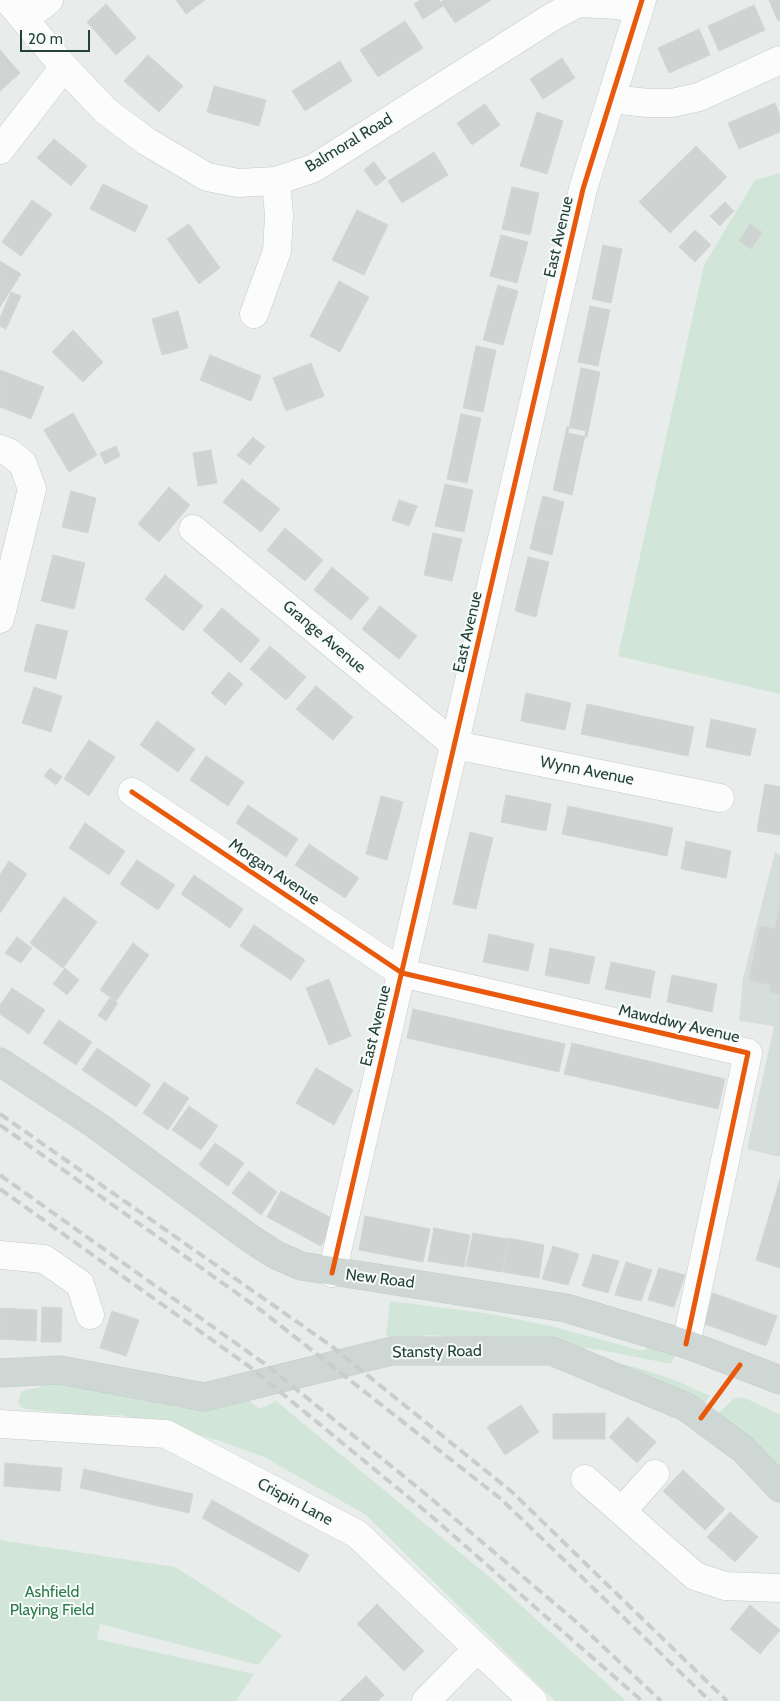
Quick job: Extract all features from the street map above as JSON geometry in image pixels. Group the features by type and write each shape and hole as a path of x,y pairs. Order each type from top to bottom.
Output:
{"main road":[{"name":"New Road","path":"0,1062 96,1125 270,1251 301,1266 332,1272 440,1286 566,1308 686,1344 780,1380"},
{"name":"Stansty Road","path":"0,1373 60,1370 204,1397 392,1351 552,1351 686,1407 743,1449 780,1488"}],"street":[{"path":"16,10 49,0"},
{"name":"Balmoral Road","path":"16,10 106,111 146,141 207,177 238,183 276,181 314,168 543,22 578,3 641,5"},
{"name":"East Avenue","path":"332,1272 583,189 641,5"},
{"path":"612,99 646,103 672,103 690,99 780,60"},
{"path":"0,150 64,66"},
{"path":"254,314 277,251 279,215 276,181"},
{"path":"0,449 10,453 23,464 32,489 0,620"},
{"name":"Grange Avenue","path":"193,529 455,745"},
{"name":"Wynn Avenue","path":"455,745 720,798"},
{"name":"Morgan Avenue","path":"132,792 402,973"},
{"name":"Mawddwy Avenue","path":"402,973 748,1053 686,1344"},
{"path":"0,1255 44,1259 80,1284 90,1315"},
{"name":"Crispin Lane","path":"0,1424 166,1434 357,1534 533,1701"},
{"path":"622,1511 655,1474"},
{"path":"584,1479 695,1576 725,1586 780,1588"},
{"path":"426,1701 478,1649"}],"shaded area":[{"path":"775,852 780,855 780,1157 747,1149 774,1026 739,1021 743,978"}],"green space":[{"path":"780,173 780,694 618,656 704,265 755,180"},
{"path":"390,1301 485,1313 551,1326 643,1351 649,1346 675,1356 671,1364 601,1350 519,1341 427,1335 396,1341 386,1335"},
{"path":"595,1361 632,1366 675,1380 710,1396 701,1408"},
{"path":"40,1382 57,1383 183,1408 216,1408 248,1400 259,1409 276,1401 492,1579 626,1701 555,1701 366,1515 264,1457 221,1441 121,1415 85,1415 25,1409 20,1406 18,1401 22,1391 41,1387"},
{"path":"738,1397 747,1399 780,1415 780,1473 717,1415 732,1400"},
{"name":"Ashfield Playing Field","path":"0,1540 175,1567 282,1635 258,1665 100,1624 97,1639 254,1674 236,1701 0,1701"}],"building":[{"path":"176,0 205,0 186,14"},
{"path":"420,0 439,0 443,6 423,19 414,4"},
{"path":"444,0 491,0 455,23 441,2"},
{"path":"769,0 780,0 780,20 778,21"},
{"path":"106,4 136,38 116,55 87,22"},
{"path":"754,5 765,30 719,51 708,26"},
{"path":"405,21 423,48 378,77 360,50"},
{"path":"699,29 710,55 669,73 658,48"},
{"path":"0,50 20,73 0,91"},
{"path":"148,55 183,86 159,112 124,81"},
{"path":"562,58 575,78 543,99 530,79"},
{"path":"340,61 352,81 305,111 292,91"},
{"path":"214,86 266,100 259,126 207,112"},
{"path":"775,103 780,116 780,132 739,149 728,123"},
{"path":"485,104 500,125 472,145 457,123"},
{"path":"537,112 563,121 547,174 520,166"},
{"path":"54,139 87,166 71,186 37,158"},
{"path":"696,146 727,177 670,233 639,202"},
{"path":"434,152 448,175 402,203 388,181"},
{"path":"374,162 386,178 376,186 364,170"},
{"path":"103,184 148,206 135,232 90,209"},
{"path":"512,187 539,193 530,235 502,229"},
{"path":"32,200 52,214 21,256 2,242"},
{"path":"725,202 734,211 720,226 710,216"},
{"path":"357,210 388,225 364,275 332,260"},
{"path":"189,224 220,268 199,284 167,239"},
{"path":"750,224 762,232 751,249 739,241"},
{"path":"695,230 711,245 695,262 679,247"},
{"path":"501,235 528,242 517,283 490,276"},
{"path":"603,245 622,249 611,303 592,299"},
{"path":"0,261 21,274 0,307"},
{"path":"339,281 369,297 340,352 310,336"},
{"path":"498,285 518,291 503,345 483,340"},
{"path":"11,292 21,296 6,329 0,326 0,318"},
{"path":"590,306 610,310 598,366 578,362"},
{"path":"178,311 188,348 162,355 152,319"},
{"path":"73,330 103,362 83,382 52,352"},
{"path":"476,346 496,350 483,412 463,408"},
{"path":"210,355 261,376 251,401 200,380"},
{"path":"311,363 324,396 286,411 273,378"},
{"path":"581,368 600,372 587,437 568,433"},
{"path":"0,370 44,387 31,419 0,407"},
{"path":"73,413 97,455 69,472 44,430"},
{"path":"461,414 481,418 467,483 447,479"},
{"path":"567,427 586,431 572,495 553,490"},
{"path":"253,437 265,447 250,465 237,455"},
{"path":"116,446 120,456 105,464 100,453"},
{"path":"211,450 217,483 198,486 193,453"},
{"path":"242,479 280,509 261,532 223,502"},
{"path":"445,484 473,490 464,532 435,526"},
{"path":"169,487 190,505 159,542 138,524"},
{"path":"71,491 96,498 88,533 62,527"},
{"path":"543,496 564,502 558,528 536,523"},
{"path":"399,500 417,506 409,526 392,520"},
{"path":"536,523 558,528 552,555 530,549"},
{"path":"285,528 323,560 305,581 267,550"},
{"path":"433,533 462,539 452,581 424,575"},
{"path":"53,555 85,563 74,609 41,601"},
{"path":"528,557 549,562 536,617 515,611"},
{"path":"332,567 369,598 351,620 314,590"},
{"path":"165,575 203,606 183,631 145,599"},
{"path":"380,606 417,636 399,659 362,629"},
{"path":"222,608 260,640 241,663 203,630"},
{"path":"36,624 68,631 56,679 24,671"},
{"path":"270,646 306,677 286,700 250,669"},
{"path":"229,672 243,684 225,705 211,693"},
{"path":"316,686 353,717 333,740 296,709"},
{"path":"34,687 62,696 51,732 22,723"},
{"path":"526,693 571,703 565,730 521,721"},
{"path":"587,704 694,727 688,756 581,734"},
{"path":"711,719 756,729 750,756 706,747"},
{"path":"157,721 195,749 178,772 140,745"},
{"path":"89,740 115,757 89,796 64,779"},
{"path":"206,756 244,782 228,806 190,780"},
{"path":"50,768 62,777 56,785 44,776"},
{"path":"765,784 780,787 780,835 757,831"},
{"path":"506,795 551,804 546,831 501,822"},
{"path":"381,796 403,802 387,860 366,854"},
{"path":"248,805 298,839 286,857 236,823"},
{"path":"568,806 673,828 667,856 562,834"},
{"path":"85,823 125,851 109,875 69,848"},
{"path":"470,832 493,838 476,909 453,904"},
{"path":"686,841 731,851 726,878 681,869"},
{"path":"309,844 359,878 345,898 295,865"},
{"path":"137,860 175,885 158,910 120,884"},
{"path":"9,861 27,874 0,913 0,875"},
{"path":"194,875 243,909 230,928 181,894"},
{"path":"64,897 97,922 63,968 30,943"},
{"path":"780,904 780,994 770,992 771,985 749,980 760,926 775,929"},
{"path":"254,925 305,960 291,980 240,946"},
{"path":"489,934 534,944 528,971 483,962"},
{"path":"17,937 32,948 21,963 5,953"},
{"path":"133,943 149,955 116,1001 100,990"},
{"path":"550,948 595,957 589,984 545,975"},
{"path":"611,962 655,971 650,998 605,989"},
{"path":"65,968 79,980 67,995 53,984"},
{"path":"672,975 717,984 712,1012 667,1002"},
{"path":"329,979 351,1036 329,1045 306,988"},
{"path":"12,988 45,1010 29,1034 0,1014 0,1005"},
{"path":"110,998 118,1003 106,1021 98,1015"},
{"path":"413,1009 565,1044 559,1072 407,1038"},
{"path":"59,1020 92,1042 76,1065 43,1043"},
{"path":"572,1043 725,1079 718,1109 564,1074"},
{"path":"97,1048 151,1085 136,1107 82,1070"},
{"path":"316,1068 353,1090 334,1125 296,1103"},
{"path":"164,1082 189,1098 168,1130 143,1113"},
{"path":"189,1106 218,1126 201,1150 172,1130"},
{"path":"215,1143 244,1163 228,1186 199,1165"},
{"path":"249,1171 277,1192 261,1215 232,1193"},
{"path":"780,1179 780,1268 756,1260"},
{"path":"281,1191 335,1220 321,1246 267,1217"},
{"path":"365,1216 430,1229 423,1262 359,1250"},
{"path":"434,1228 470,1235 464,1267 428,1261"},
{"path":"473,1233 508,1239 502,1272 466,1266"},
{"path":"509,1238 544,1245 539,1278 503,1272"},
{"path":"553,1246 579,1254 568,1285 542,1279"},
{"path":"593,1254 619,1261 608,1293 582,1286"},
{"path":"626,1262 652,1270 641,1301 615,1295"},
{"path":"659,1268 685,1275 674,1307 648,1300"},
{"path":"713,1293 777,1316 766,1346 702,1323"},
{"path":"42,1307 62,1308 61,1342 41,1342"},
{"path":"0,1308 37,1310 36,1341 0,1339"},
{"path":"112,1311 139,1320 126,1356 100,1348"},
{"path":"521,1405 539,1432 505,1455 487,1427"},
{"path":"605,1413 605,1439 553,1439 553,1414"},
{"path":"628,1417 656,1442 637,1463 609,1437"},
{"path":"5,1463 62,1468 60,1491 4,1486"},
{"path":"84,1469 193,1494 189,1513 80,1488"},
{"path":"683,1470 725,1509 705,1530 663,1491"},
{"path":"212,1500 309,1555 299,1572 202,1518"},
{"path":"730,1512 758,1537 735,1562 707,1537"},
{"path":"377,1604 424,1651 404,1671 357,1624"},
{"path":"750,1605 780,1630 760,1654 730,1629"},
{"path":"366,1676 384,1695 378,1701 340,1701"}],"railway":[{"path":"0,1114 330,1345 512,1492 727,1701"},
{"path":"0,1125 262,1311 501,1499 710,1701"},
{"path":"0,1175 265,1364 422,1491 580,1625 661,1701"},
{"path":"0,1189 250,1367 430,1515 642,1701"}],"cycle path":[{"path":"332,1273 583,189 642,0"},
{"path":"132,792 402,973 748,1053 686,1344"},
{"path":"701,1418 740,1365"}]}
